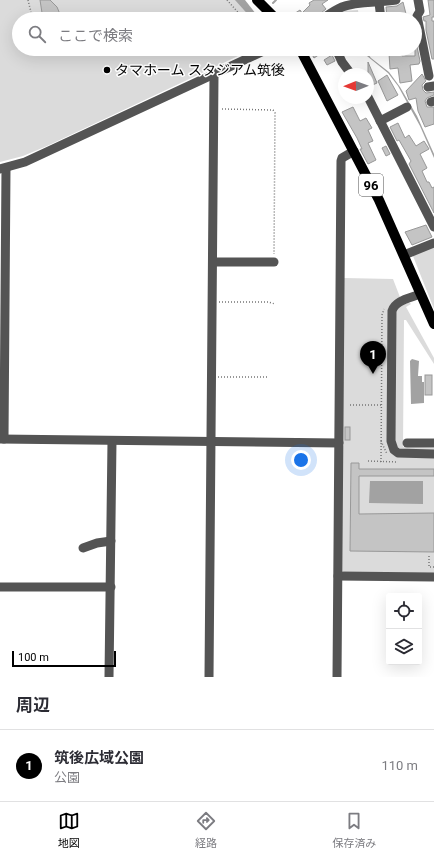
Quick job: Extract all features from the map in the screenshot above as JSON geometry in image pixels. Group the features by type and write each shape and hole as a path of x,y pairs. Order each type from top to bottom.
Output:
{"main road":[{"path":"257,0 269,12"},
{"name":"96","path":"304,56 354,151 404,255 434,324"}],"street":[{"path":"332,12 352,2 379,3 393,0"},
{"path":"418,0 420,10 419,12"},
{"path":"379,3 380,12"},
{"path":"422,44 429,76"},
{"path":"253,56 25,162 3,168 2,439 339,443"},
{"path":"339,56 346,68"},
{"path":"210,677 214,75"},
{"path":"372,104 434,227"},
{"path":"380,121 407,107"},
{"path":"336,677 341,161 342,158 354,151"},
{"path":"404,255 434,243"},
{"path":"213,262 274,262"},
{"path":"420,294 397,303 393,307 391,440 394,450 398,453 434,454"},
{"path":"110,677 112,441"},
{"path":"407,443 434,443"},
{"path":"83,548 97,543 111,541"},
{"path":"338,576 434,577"},
{"path":"0,587 111,587"}],"path":[{"path":"28,0 31,12"},
{"path":"227,0 238,12"},
{"path":"214,109 273,110 275,113 274,262"},
{"path":"212,302 268,302 275,304"},
{"path":"212,377 269,377"},
{"path":"350,406 381,405"},
{"path":"429,556 429,567 434,567"}],"shaded area":[{"path":"0,0 236,0 247,12 12,12 12,56 238,56 47,146 23,156 0,162"},
{"path":"235,0 245,0 254,12 246,12"},
{"path":"358,10 358,12 341,12"},
{"path":"367,56 369,56 389,72 400,87 417,116 434,154 434,158 420,126 398,86 388,73"},
{"path":"434,245 434,309 413,256"},
{"path":"344,278 393,279 403,305 409,302 411,304 406,307 434,358 434,364 406,320 404,320 403,447 434,448 434,574 344,572 341,570 342,446 344,445 342,440"},
{"path":"412,359 419,361 418,376 422,376 422,382 424,382 424,403 411,404 410,361"},
{"path":"370,481 423,481 423,504 369,503"}],"building":[{"path":"40,0 50,0 57,7 59,12 42,12"},
{"path":"314,0 328,0 322,4 326,9 322,12 303,12 310,5 309,3"},
{"path":"428,0 434,0 434,17 432,17 432,21 434,21 434,59 432,59 426,30 426,21 424,21 423,17 430,15"},
{"path":"403,2 406,12 386,12 386,7 397,6"},
{"path":"332,56 335,61 327,65 324,60"},
{"path":"389,56 419,56 420,61 419,64 410,65 412,81 400,83 398,68 390,69"},
{"path":"422,74 426,81 422,85 423,90 426,93 434,92 434,95 427,98 425,101 427,107 434,107 434,124 425,127 418,111 416,98 409,100 406,91"},
{"path":"387,75 398,95 387,101 378,81"},
{"path":"374,76 377,83 374,84"},
{"path":"353,107 360,121 366,118 372,128 368,130 373,141 368,143 376,160 368,164 360,149 362,149 357,138 342,112"},
{"path":"398,123 405,138 409,135 416,146 424,141 429,149 420,154 427,168 422,171 427,182 429,182 432,188 434,187 434,213 409,164 411,161 399,140 397,141 390,127"},
{"path":"386,146 390,154 386,156 382,148"},
{"path":"426,225 432,237 412,245 405,232"},
{"path":"425,375 432,375 432,395 425,395"},
{"path":"345,427 350,427 350,440 345,440"},
{"path":"351,463 359,463 359,469 434,469 434,476 359,476 359,514 434,513 434,552 350,551"}],"waterway":[{"path":"273,3 276,0"}],"place":[{"name":"タマホーム スタジアム筑後","path":"107,70"},
{"name":"筑後広域公園","path":"373,374"}]}
